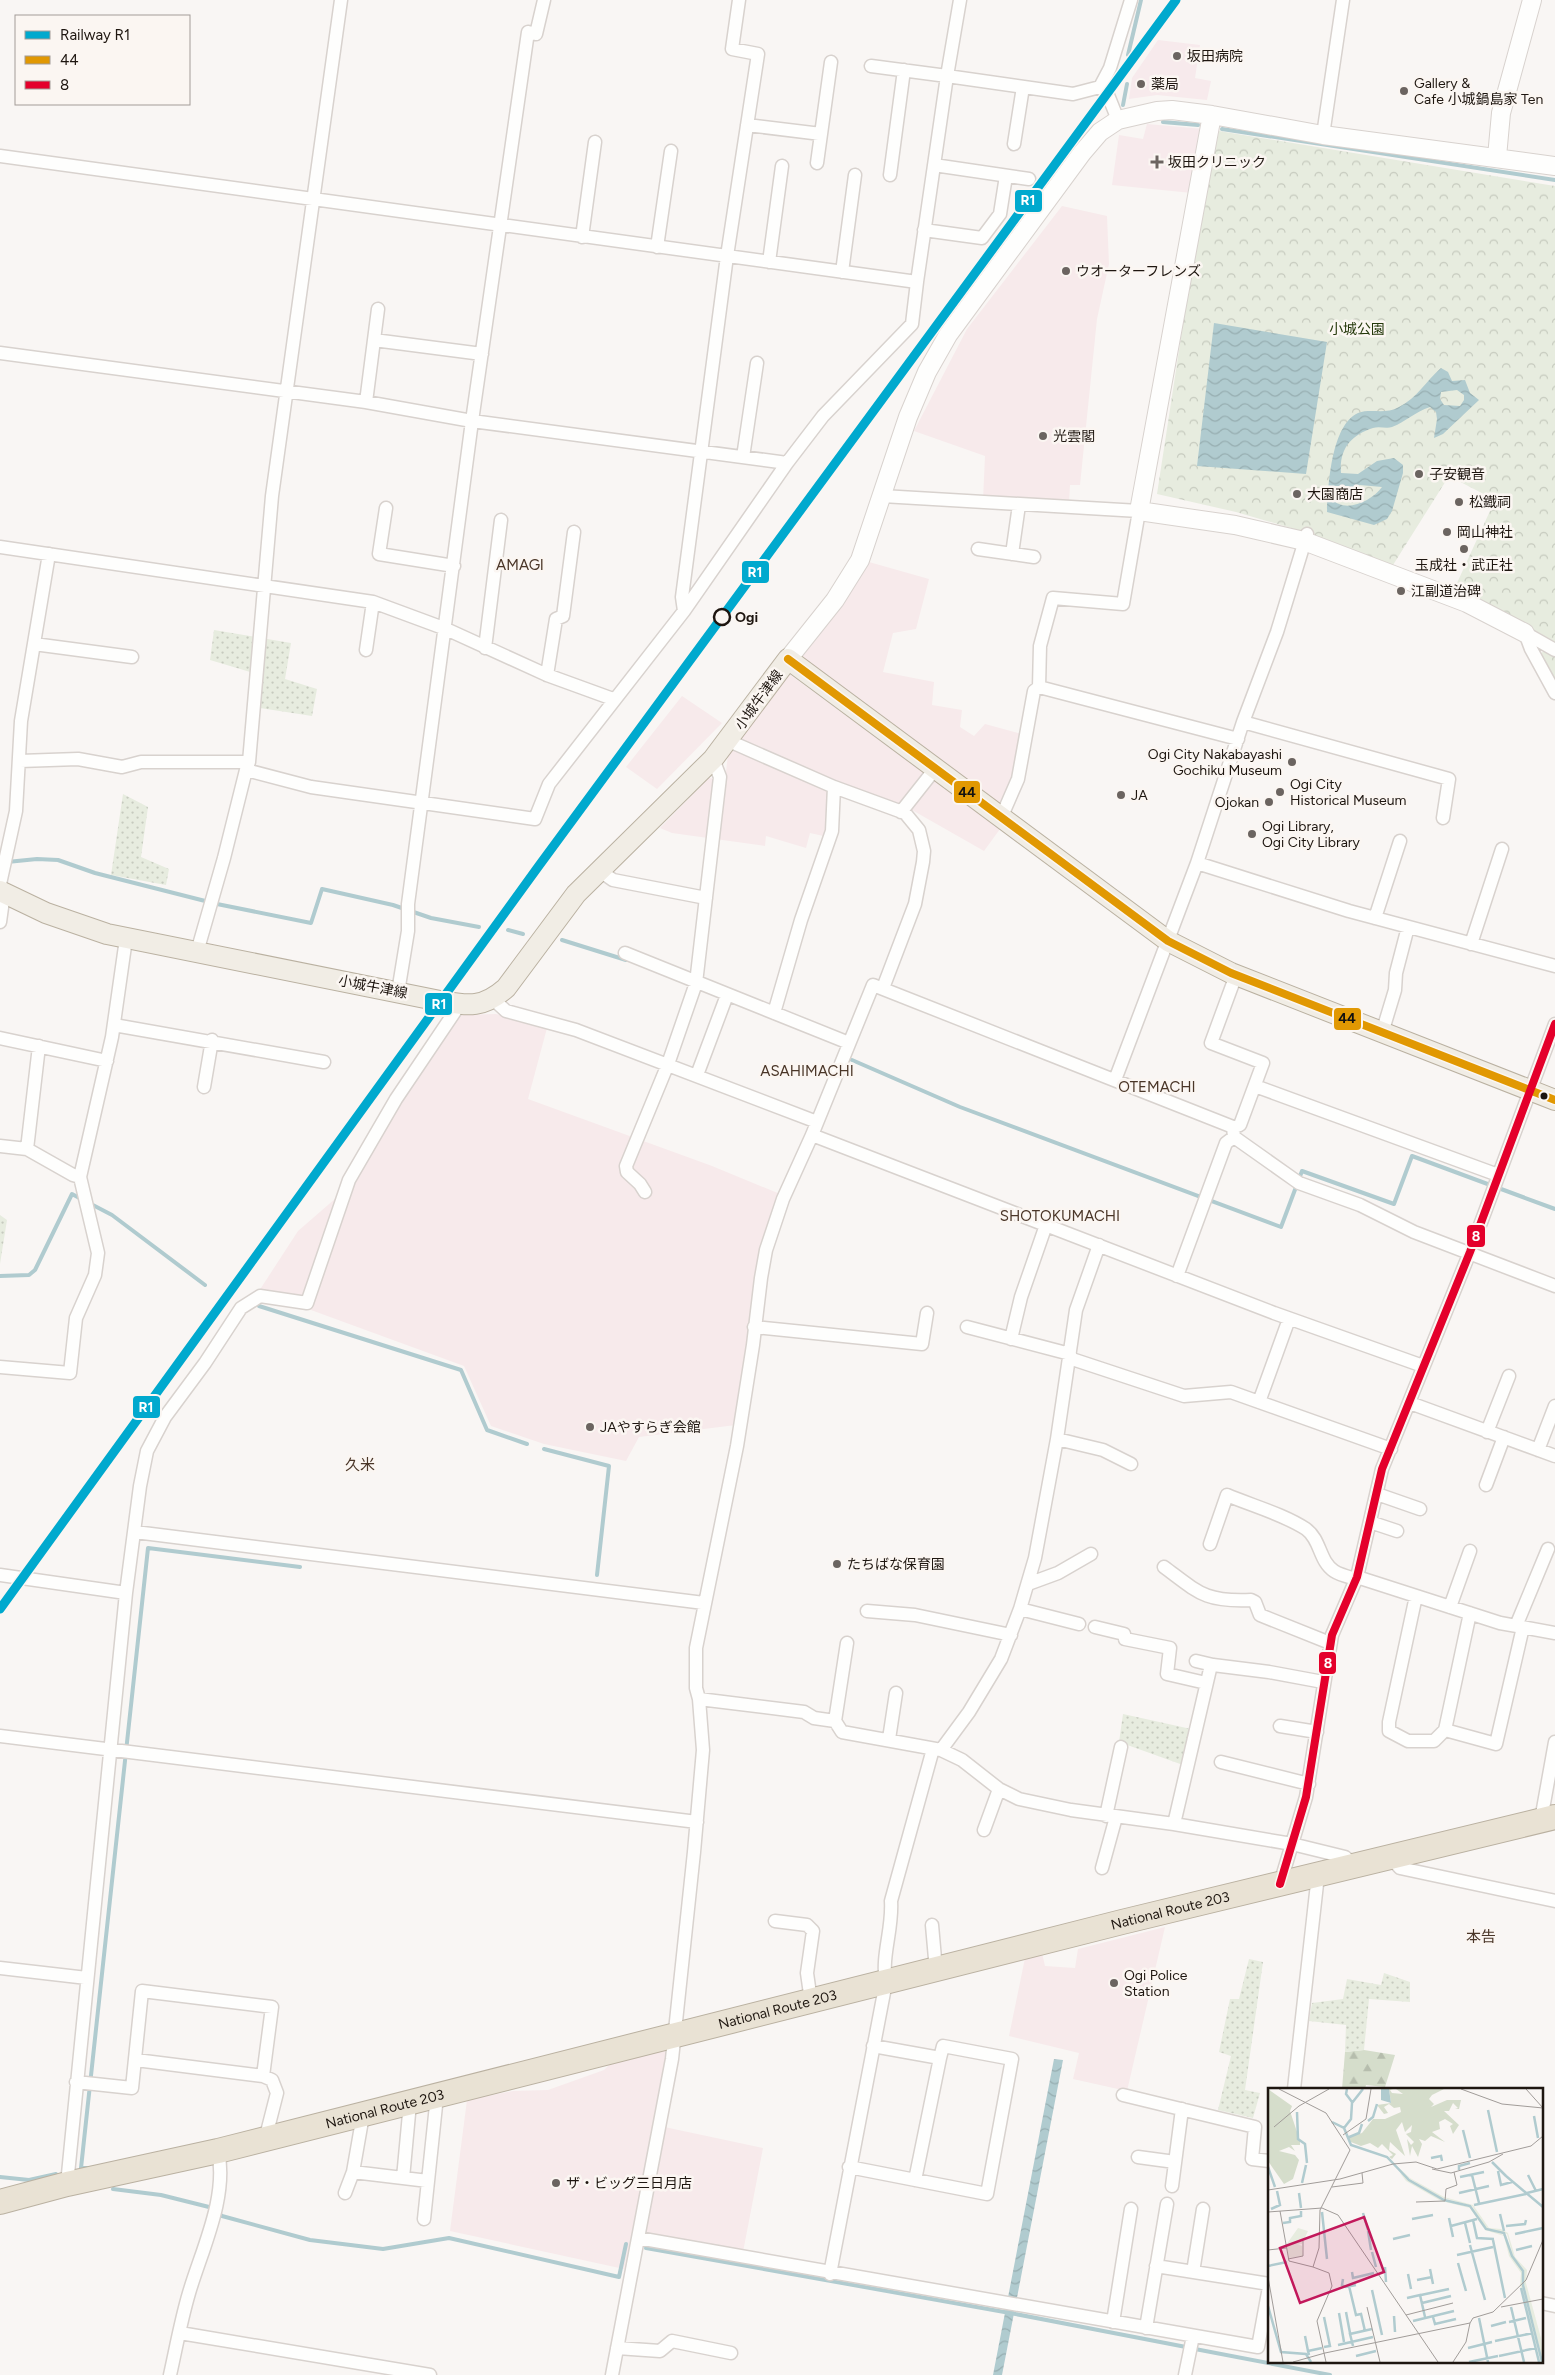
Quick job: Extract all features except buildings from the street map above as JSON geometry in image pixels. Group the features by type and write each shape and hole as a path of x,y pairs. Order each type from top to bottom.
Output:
{"highway":[{"name":"National Route 203","path":"0,2202 67,2184 265,2140 810,2001 1548,1818"}],"main road":[{"name":"小城牛津線","path":"1,889 70,923 126,939 460,1004 482,1004 493,1000 506,988 576,894 729,741 788,659 1168,941 1236,975 1555,1100"}],"street":[{"path":"197,952 212,903 247,766 264,585 286,392 341,0"},
{"path":"398,992 408,931 408,908 421,804 446,629 472,421 528,32 536,34 544,0"},
{"path":"684,611 682,597 728,256 758,54 732,49 739,0"},
{"path":"20,761 78,759 122,767 141,762 247,766 311,787 535,820 548,784 684,611 787,463 823,416 912,324 924,230 960,0"},
{"path":"871,66 1073,94 1100,86 1110,68 1131,0"},
{"path":"1323,135 1343,0"},
{"path":"1497,157 1501,113 1532,0"},
{"path":"817,163 831,62"},
{"path":"890,175 904,70"},
{"path":"1100,86 1108,95 1118,120"},
{"path":"1014,144 1023,87"},
{"path":"788,659 847,582 860,560 908,416 927,372 948,336 1082,153 1100,132 1118,120 1157,111 1212,114 1323,135 1555,166"},
{"path":"1039,688 1040,646 1053,598 1123,604 1212,114"},
{"path":"747,124 821,134"},
{"path":"582,237 595,142"},
{"path":"657,247 671,151"},
{"path":"0,156 917,282"},
{"path":"934,165 1029,179"},
{"path":"769,262 782,166"},
{"path":"842,272 855,175"},
{"path":"924,230 982,238 1000,214 1006,176"},
{"path":"366,402 378,309"},
{"path":"374,340 482,354"},
{"path":"0,353 366,402 472,421 787,463"},
{"path":"743,457 757,363"},
{"path":"882,496 1139,511 1235,525 1305,538 1451,596 1508,622 1555,650"},
{"path":"1012,554 1019,505"},
{"path":"386,508 380,554 454,566"},
{"path":"485,648 501,520"},
{"path":"547,675 556,619 563,616 574,532"},
{"path":"1115,1080 1197,864 1243,722 1277,632 1305,538"},
{"path":"0,547 373,602 446,629 547,675 613,699"},
{"path":"978,549 1034,557"},
{"path":"0,922 1,889 16,811 21,721 49,554"},
{"path":"366,650 373,602"},
{"path":"1525,633 1530,649 1555,693"},
{"path":"34,644 132,657"},
{"path":"1001,818 1018,780 1034,691 1039,688 1238,739"},
{"path":"1243,722 1449,779 1443,818"},
{"path":"729,741 834,787 905,813 919,830 924,850 915,904 883,988"},
{"path":"645,1192 640,1184 627,1172 626,1166 668,1064 695,986 720,777 713,759"},
{"path":"901,812 934,769"},
{"path":"774,1013 801,920 832,831 834,787"},
{"path":"1375,918 1400,841"},
{"path":"1471,944 1502,849"},
{"path":"1197,864 1375,918 1555,966"},
{"path":"600,870 613,880 706,898"},
{"path":"1382,1033 1396,990 1396,973 1408,927"},
{"path":"0,1367 70,1374 76,1318 95,1275 98,1253 80,1177 114,1024 126,939"},
{"path":"625,953 695,986 727,995 849,1043"},
{"path":"1177,1276 1226,1143 1240,1125 1263,1063 1211,1043 1236,975"},
{"path":"612,2375 672,2059 703,1750 700,1699 696,1688 696,1648 736,1446 766,1250 783,1199 812,1135 873,984 1115,1080 1234,1132 1299,1183 1360,1205 1414,1232 1555,1286"},
{"path":"696,1076 727,995"},
{"path":"493,1000 506,1011 576,1030 817,1122"},
{"path":"67,2184 126,1593 140,1486 147,1451 165,1417 205,1363 241,1308 260,1296 307,1303 349,1180 396,1099 460,1004"},
{"path":"114,1024 212,1040 324,1062"},
{"path":"1280,1884 1309,1784 1330,1643 1357,1578 1382,1469 1470,1252 1555,1024"},
{"path":"0,1038 107,1060"},
{"path":"204,1088 212,1040"},
{"path":"27,1149 39,1046"},
{"path":"1255,1086 1498,1175"},
{"path":"812,1135 1289,1319 1423,1366"},
{"path":"0,1147 27,1149 73,1175 80,1177"},
{"path":"1011,1339 1021,1296 1046,1225"},
{"path":"830,2274 886,1982 883,1969 892,1920 891,1901 937,1749 969,1712 1001,1659 1028,1584 1057,1440 1076,1310 1100,1245"},
{"path":"754,1327 922,1344 927,1313"},
{"path":"1259,1402 1289,1319"},
{"path":"967,1327 1069,1356 1184,1396 1231,1392 1391,1449"},
{"path":"1488,1432 1509,1376"},
{"path":"1410,1403 1555,1456"},
{"path":"1538,1450 1555,1406"},
{"path":"1486,1485 1504,1438"},
{"path":"1057,1440 1103,1450 1131,1464"},
{"path":"1376,1494 1420,1509"},
{"path":"1210,1544 1227,1495 1296,1523 1308,1531 1318,1543 1329,1566 1335,1572 1470,1613 1555,1633"},
{"path":"1370,1522 1397,1531"},
{"path":"135,1532 704,1603"},
{"path":"1445,1730 1496,1744 1520,1626 1548,1549"},
{"path":"1450,1607 1470,1551"},
{"path":"1028,1584 1058,1573 1092,1554"},
{"path":"1164,1567 1208,1598 1251,1600 1255,1602 1260,1615 1330,1643"},
{"path":"0,1575 126,1593"},
{"path":"1416,1596 1388,1722 1389,1731 1408,1741 1434,1741 1445,1730 1470,1613"},
{"path":"1020,1609 1079,1624"},
{"path":"867,1611 915,1615 1011,1635"},
{"path":"1095,1627 1124,1634 1125,1639 1170,1648 1167,1674 1206,1683"},
{"path":"848,1643 835,1721 842,1732 937,1749 962,1760 999,1789 1019,1799 1111,1816 1174,1824 1292,1844 1345,1857 1355,1866"},
{"path":"1196,1661 1323,1682"},
{"path":"1174,1824 1211,1665"},
{"path":"888,1739 896,1693"},
{"path":"700,1699 804,1712 814,1718 835,1721"},
{"path":"1280,1726 1317,1732"},
{"path":"0,1736 697,1822"},
{"path":"1548,1818 1555,1742"},
{"path":"1102,1868 1121,1747"},
{"path":"1221,1762 1309,1784"},
{"path":"984,1830 999,1789"},
{"path":"1390,1857 1400,1868 1555,1901"},
{"path":"1294,2088 1318,1875"},
{"path":"775,1921 807,1925 813,1931 807,1973 810,2001"},
{"path":"932,1925 936,1970"},
{"path":"0,1968 87,1978"},
{"path":"76,2082 132,2088 142,1991 272,2007 263,2076"},
{"path":"873,2046 940,2058"},
{"path":"849,2168 987,2194 1012,2059 943,2046 915,2180"},
{"path":"136,2060 263,2076 272,2080 277,2093 265,2140"},
{"path":"1123,2095 1255,2127 1252,2159 1268,2162"},
{"path":"424,2219 437,2096"},
{"path":"402,2178 410,2103"},
{"path":"1172,2186 1182,2109"},
{"path":"345,2194 353,2172 363,2115"},
{"path":"170,2375 189,2295 215,2211 222,2166 218,2151"},
{"path":"1138,2157 1175,2162"},
{"path":"353,2172 428,2182"},
{"path":"1146,2328 1166,2204"},
{"path":"1113,2322 1131,2209"},
{"path":"1192,2272 1203,2209"},
{"path":"638,2238 830,2274 1258,2347 1268,2292"},
{"path":"1156,2266 1268,2286"},
{"path":"1542,2303 1555,2306"},
{"path":"180,2333 430,2375"},
{"path":"1185,2375 1193,2336"},
{"path":"617,2348 660,2351 672,2341 731,2353"}],"shaded area":[{"path":"1158,40 1200,45 1195,78 1211,81 1207,100 1157,95 1129,99 1132,78"},
{"name":"坂田クリニック","path":"1147,124 1204,129 1192,193 1112,185 1119,135 1143,139"},
{"path":"1062,206 1107,216 1109,264 1097,319 1080,485 1070,485 1069,503 983,500 985,456 914,431 967,329"},
{"path":"869,562 929,579 916,629 893,633 883,672 934,682 932,705 962,710 960,727 974,736 985,724 1022,734 1015,777 1004,807 801,656 845,601"},
{"path":"788,673 1000,829 984,851 912,810 815,774 830,791 828,837 810,833 806,848 766,836 765,846 672,833 660,828 709,778 725,780 728,755"},
{"path":"682,696 722,723 657,789 626,767"},
{"path":"496,1014 547,1028 528,1099 712,1166 780,1194 747,1349 736,1425 639,1437 626,1461 544,1444 491,1426 464,1366 259,1291 298,1231 336,1198 371,1129 430,1036 457,1015"},
{"path":"1165,1927 1127,2091 1073,2079 1079,2053 1009,2036 1025,1958 1042,1953 1045,1966 1075,1968 1078,1949"},
{"path":"663,2047 667,2052 655,2125 763,2148 743,2252 632,2232 624,2269 450,2231 467,2100 513,2091 548,2090 604,2070 613,2061"}],"green space":[{"name":"小城公園","path":"1219,131 1555,186 1555,646 1450,587 1457,583 1495,500 1449,476 1393,565 1312,534 1236,512 1157,494 1195,246"},
{"path":"214,630 291,643 285,679 317,689 312,716 260,708 260,675 210,660"},
{"path":"1545,650 1555,657 1555,685 1538,656"},
{"path":"123,794 148,807 141,857 169,869 166,885 111,875"},
{"path":"0,1215 7,1220 0,1264"},
{"path":"1123,1714 1191,1729 1183,1765 1119,1742"},
{"path":"1249,1959 1263,1962 1245,2090 1260,2093 1253,2118 1218,2110 1231,2056 1219,2052 1230,1999 1239,1999"},
{"path":"1384,1973 1410,1982 1410,2002 1369,1999 1364,2050 1345,2052 1346,2025 1309,2021 1312,2003 1343,1999 1347,1979 1381,1985"},
{"path":"1364,2050 1395,2055 1385,2087 1366,2085 1365,2088 1342,2088 1345,2052"}],"water":[{"path":"1214,323 1327,342 1306,474 1197,466"},
{"path":"1441,368 1448,372 1452,381 1465,380 1470,393 1479,400 1443,434 1434,438 1437,419 1436,412 1430,407 1392,427 1375,427 1365,431 1353,439 1344,450 1341,473 1358,474 1377,461 1394,458 1403,465 1403,473 1392,511 1387,519 1374,525 1327,512 1328,488 1333,458 1342,430 1349,420 1358,413 1389,411 1399,407 1416,394","holes":["1457,390 1464,395 1464,400 1460,406 1444,405 1440,399 1441,392","1360,485 1382,487 1372,497 1358,504 1344,505 1332,499 1340,491"]},
{"path":"1054,2059 1063,2060 1002,2375 993,2375"}],"waterway":[{"path":"1128,55 1141,0"},
{"path":"1123,105 1127,84"},
{"path":"1163,122 1198,125"},
{"path":"1222,129 1555,180"},
{"path":"7,862 37,859 58,860 95,873 217,904 311,923 322,889 393,905 431,918 479,927"},
{"path":"508,930 523,934"},
{"path":"562,940 626,960"},
{"path":"852,1060 960,1107 1281,1227 1302,1171 1394,1204 1412,1156 1555,1209"},
{"path":"0,1276 29,1275 35,1270 72,1194 83,1200"},
{"path":"89,1203 112,1215 205,1285"},
{"path":"259,1306 461,1370 487,1430 527,1444"},
{"path":"544,1449 609,1466 597,1575"},
{"path":"87,2168 81,2168 148,1548 300,1567"},
{"path":"0,2177 29,2180 56,2174"},
{"path":"113,2189 161,2195 209,2207 222,2216 310,2240 383,2249 449,2238 619,2277 626,2244"},
{"path":"646,2248 1010,2313 1186,2347"},
{"path":"1195,2349 1330,2375"}],"rail line":[{"name":"R1","path":"0,1609 538,867 1176,0"}],"transit line":[{"name":"44","path":"788,659 1168,941 1231,973 1555,1100"},
{"name":"8","path":"1280,1884 1306,1797 1332,1635 1357,1577 1382,1469 1470,1252 1555,1024"}],"place":[{"name":"坂田病院","path":"1177,56"},
{"name":"薬局","path":"1141,84"},
{"name":"Gallery & Cafe 小城鍋島家 Ten","path":"1404,91"},
{"name":"坂田クリニック","path":"1157,162"},
{"name":"ウオーターフレンズ","path":"1066,271"},
{"name":"光雲閣","path":"1043,436"},
{"name":"子安観音","path":"1419,474"},
{"name":"大園商店","path":"1297,494"},
{"name":"松鐡祠","path":"1459,502"},
{"name":"岡山神社","path":"1447,532"},
{"name":"玉成社・武正社","path":"1464,549"},
{"name":"江副道治碑","path":"1401,591"},
{"name":"Ogi","path":"722,617"},
{"name":"Ogi City Nakabayashi Gochiku Museum","path":"1292,762"},
{"name":"Ogi City Historical Museum","path":"1280,792"},
{"name":"JA","path":"1121,795"},
{"name":"Ojokan","path":"1269,802"},
{"name":"Ogi Library, Ogi City Library","path":"1252,834"},
{"name":"JAやすらぎ会館","path":"590,1427"},
{"name":"たちばな保育園","path":"837,1564"},
{"name":"Ogi Police Station","path":"1114,1983"},
{"name":"ザ・ビッグ三日月店","path":"556,2183"}],"district":[{"name":"AMAGI","path":"520,565"},
{"name":"ASAHIMACHI","path":"807,1071"},
{"name":"OTEMACHI","path":"1157,1087"},
{"name":"SHOTOKUMACHI","path":"1060,1216"},
{"name":"久米","path":"360,1465"},
{"name":"本告","path":"1481,1937"}]}
